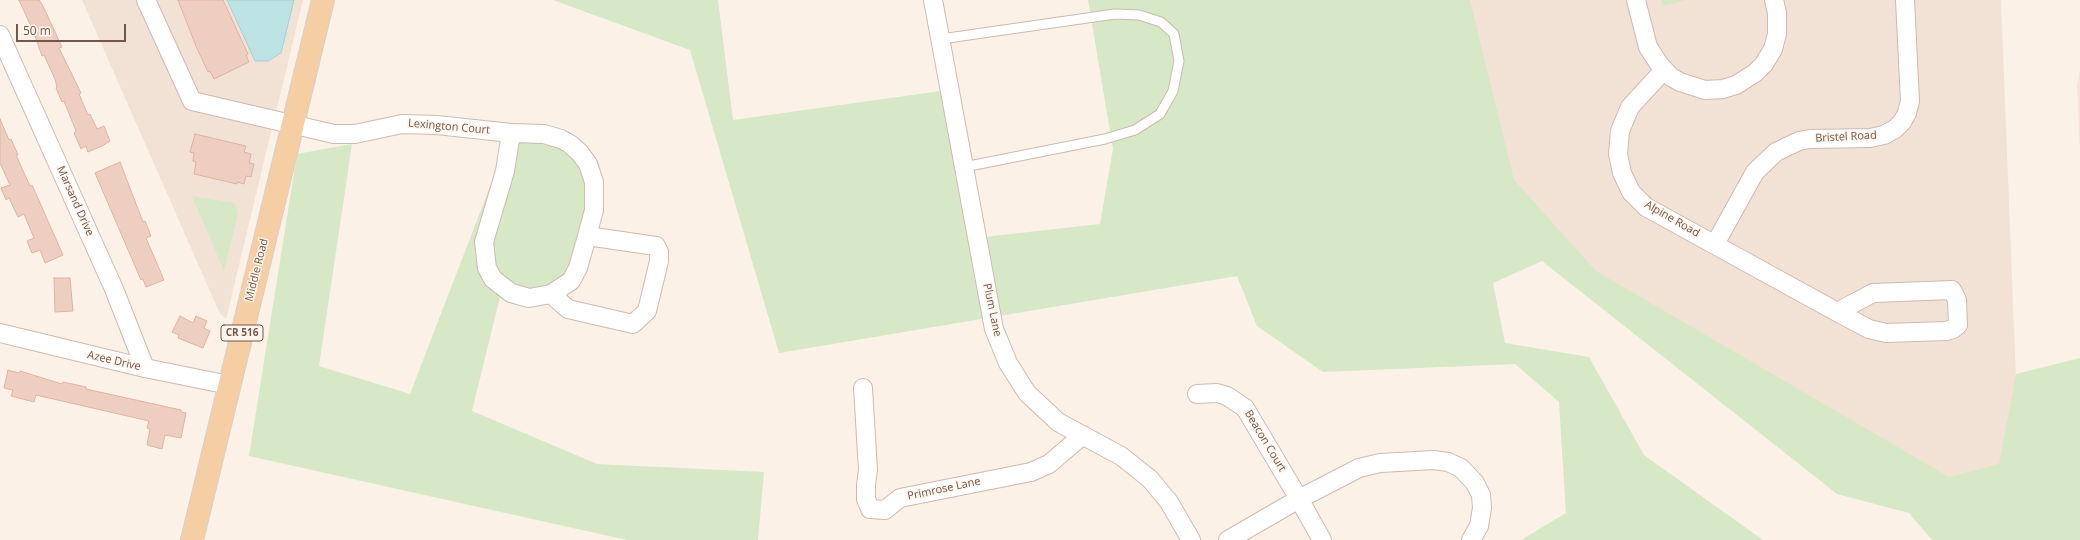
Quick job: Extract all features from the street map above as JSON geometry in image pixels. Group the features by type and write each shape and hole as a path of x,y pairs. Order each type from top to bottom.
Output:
{"main road":[{"name":"Middle Road","path":"192,540 323,0"}],"street":[{"name":"Lexington Court","path":"146,0 192,101 324,133 345,135 402,124 436,125 511,133 544,134 561,139 580,153 590,170 594,182 595,198 578,268 571,281 551,294 529,298 511,293 493,279 487,268 484,242 505,171 511,133"},
{"name":"Plum Lane","path":"934,0 994,328 1008,363 1027,393 1058,422 1121,456 1150,479 1169,502 1191,540"},
{"path":"1636,0 1648,47 1664,70 1680,82 1705,90 1723,89 1745,81 1764,64 1773,49 1778,26 1774,0"},
{"name":"Bristel Road","path":"1715,244 1755,172 1776,152 1799,141 1810,139 1870,138 1884,135 1895,129 1902,122 1907,113 1910,101 1905,0"},
{"name":"Marsand Drive","path":"0,35 114,288 145,368"},
{"name":"Alpine Road","path":"1664,70 1635,101 1625,117 1618,145 1622,173 1631,192 1646,207 1715,244 1837,312 1869,329 1886,333 1946,331 1953,329 1958,325 1958,300 1952,290 1873,293 1837,312"},
{"path":"551,294 568,309 633,324 648,311 660,261 659,252 656,246 587,236"},
{"name":"Azee Drive","path":"0,334 145,368 229,385"},
{"name":"Primrose Lane","path":"863,388 868,470 866,499 870,509 885,510 900,498 1031,472 1049,464 1083,435"},
{"name":"Beacon Court","path":"1197,394 1218,393 1227,396 1245,408 1322,540"},
{"path":"1228,540 1299,499 1359,468 1380,463 1434,460 1448,462 1461,468 1470,477 1480,495 1482,508 1481,521 1471,540"}],"lane":[{"path":"941,40 1115,14 1139,15 1161,22 1174,34 1179,61 1173,91 1160,114 1135,130 1105,139 964,167"}],"shaded area":[{"path":"82,0 303,0 226,319 220,314"},
{"path":"1429,0 2001,0 2021,507 1862,487 1503,220"},
{"path":"2080,69 2080,150 2077,87"}],"green space":[{"path":"553,0 718,0 733,120 948,90 975,238 1100,224 1113,149 1088,0 1470,0 1514,180 1596,271 1949,477 1999,464 2016,374 2080,358 2080,540 1932,540 1909,513 1837,494 1542,261 1493,283 1505,343 1589,357 1644,455 1763,540 1521,540 1566,513 1559,402 1515,364 1323,372 1257,326 1237,276 779,353 690,50"},
{"path":"1661,0 1687,0 1663,6"},
{"path":"545,133 589,167 588,217 565,284 501,293 472,411 597,464 764,472 758,540 627,540 249,456 297,154 352,144 319,366 410,394 508,140"},
{"path":"192,196 235,203 238,214 224,271"}],"water":[{"path":"227,0 294,0 281,53 268,61 255,61"}],"building":[{"path":"19,0 39,0 42,4 62,47 59,48 81,93 79,94 88,115 90,114 97,129 104,126 110,141 102,146 88,152 86,146 81,149 74,133 76,131 64,101 62,102 56,88 55,79 44,55 42,56 34,33"},
{"path":"178,0 223,0 248,54 246,55 249,62 214,79 210,71 208,72 196,46"},
{"path":"0,119 9,140 11,139 18,155 16,155 30,186 32,185 63,255 45,263 40,250 32,253 27,241 34,238 24,214 18,217 9,198 6,200 1,188 10,185 0,163"},
{"path":"195,134 246,146 244,152 251,154 249,163 254,164 251,177 246,176 244,184 237,182 237,184 194,174 196,162 193,161 194,153 190,152"},
{"path":"120,162 143,222 145,221 151,236 146,238 164,280 146,287 143,279 141,280 95,173"},
{"path":"54,278 70,278 73,311 55,312"},
{"path":"180,316 193,323 196,316 207,321 204,328 210,331 203,348 178,338 179,335 172,332"},
{"path":"8,370 19,373 20,371 62,384 63,382 86,387 86,389 181,410 181,412 186,413 181,438 165,435 162,449 147,445 150,429 147,428 149,421 36,395 34,402 11,396 13,390 4,388"}]}
